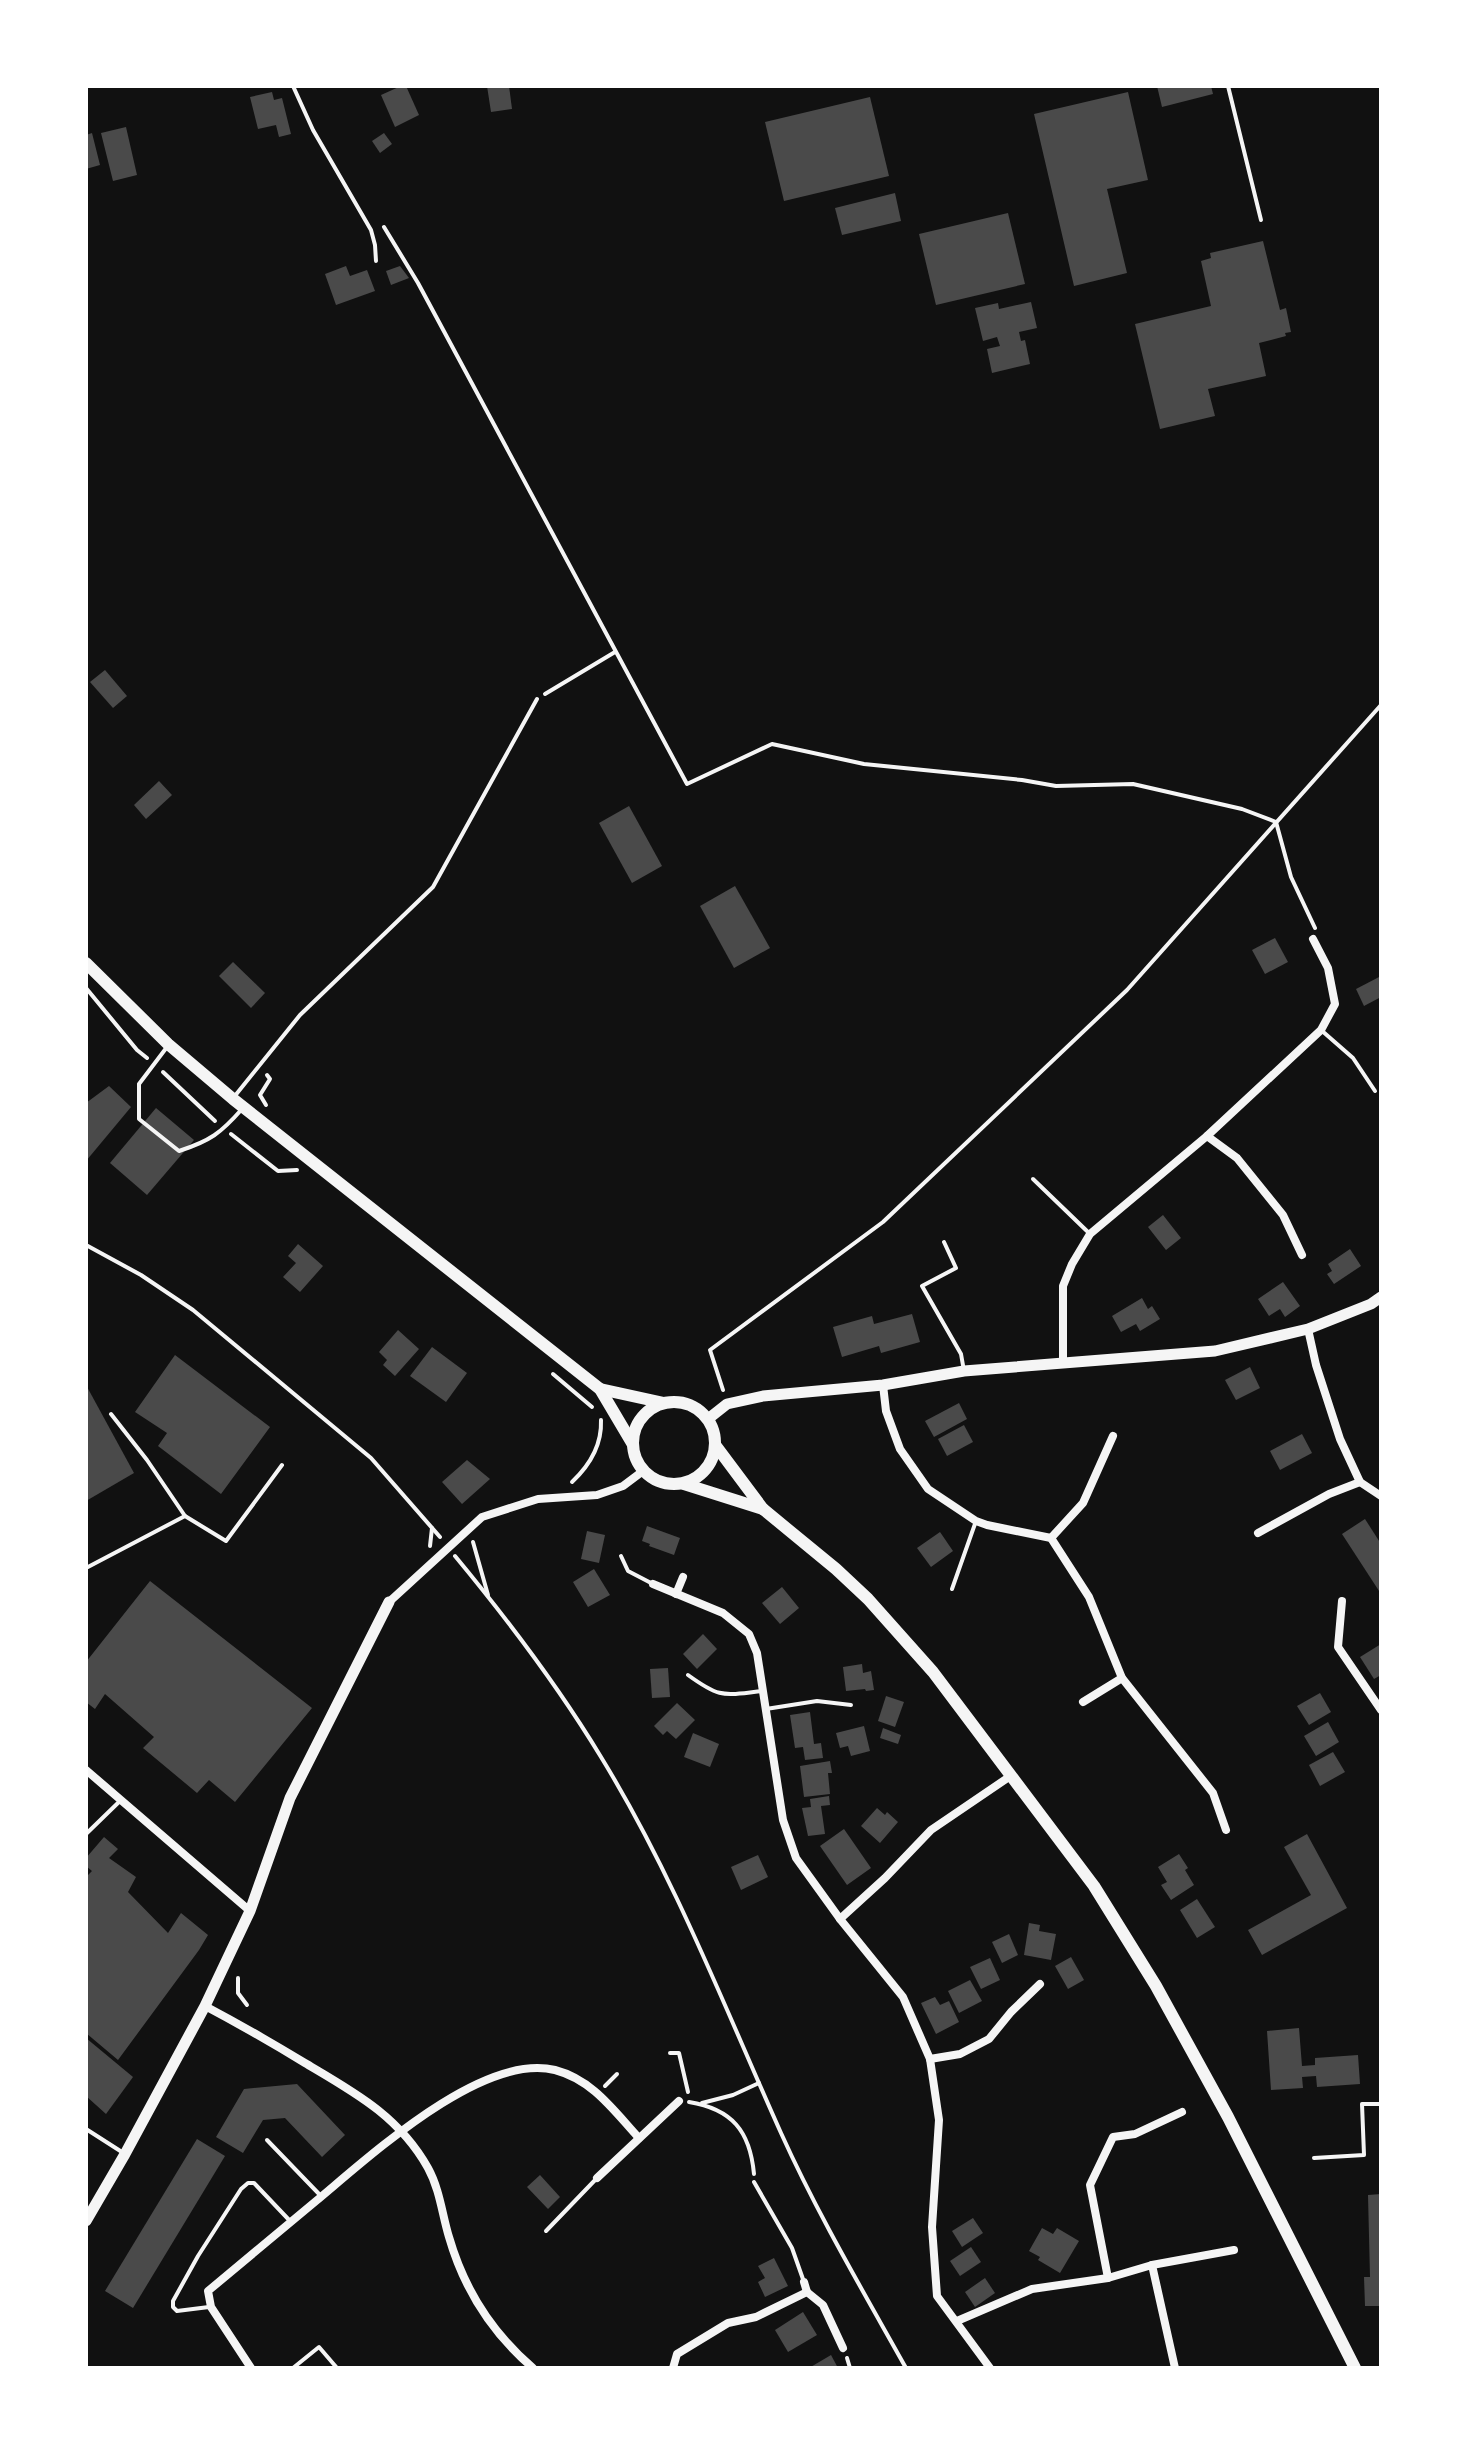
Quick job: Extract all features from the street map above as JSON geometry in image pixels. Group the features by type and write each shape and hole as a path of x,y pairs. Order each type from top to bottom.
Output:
{"main road":[{"path":"86,963 168,1044 233,1099 600,1389 632,1443 636,1461 652,1479 662,1483 684,1484 763,1509"},
{"path":"600,1389 664,1403 688,1404 708,1419 713,1427 716,1446 713,1459 696,1479 684,1484"},
{"path":"632,1443 637,1425 644,1415 664,1403"},
{"path":"716,1446 763,1509 868,1599 933,1672 1094,1886 1156,1986 1228,2117 1355,2368"}],"street":[{"path":"1063,1364 1063,1286 1090,1234 1207,1136 1321,1030 1335,1004 1328,968 1313,939"},
{"path":"1207,1136 1237,1158 1283,1215 1302,1255"},
{"path":"708,1419 727,1404 763,1396 883,1385 964,1371 1215,1351 1308,1329 1381,1297"},
{"path":"1308,1329 1340,1439 1360,1482 1381,1496"},
{"path":"883,1385 886,1411 900,1449 928,1489 976,1521 1051,1538 1089,1597 1122,1678 1213,1793 1226,1830"},
{"path":"1051,1538 1083,1503 1113,1436"},
{"path":"86,2221 90,2204 125,2154 205,2006 250,1911 290,1798 389,1602 482,1517 538,1499 597,1495 623,1486 643,1471"},
{"path":"1258,1533 1329,1494 1360,1482"},
{"path":"676,1594 683,1577"},
{"path":"653,1584 723,1613 749,1634 757,1653 783,1820 796,1858 903,1997 930,2059 939,2120 932,2227 937,2296 990,2368"},
{"path":"1342,1601 1338,1647 1381,1710"},
{"path":"1083,1702 1122,1678"},
{"path":"86,1770 250,1911"},
{"path":"840,1919 931,1830 1012,1775"},
{"path":"930,2059 960,2054 989,2039 1040,1984"},
{"path":"205,2006 370,2101 401,2130 428,2168 440,2196 448,2236 474,2299 493,2328 533,2368"},
{"path":"251,2368 211,2307 208,2291 401,2130 482,2082 530,2068 553,2070 588,2085 639,2138"},
{"path":"597,2178 679,2101"},
{"path":"1108,2278 1090,2185 1113,2137 1135,2134 1182,2112"},
{"path":"957,2321 1032,2289 1108,2278 1152,2265 1234,2250"},
{"path":"1152,2265 1175,2368"},
{"path":"673,2368 677,2354 728,2323 756,2317 805,2287 823,2305 843,2348"},
{"path":"515,2368 523,2360"}],"lane":[{"path":"293,86 313,130 371,230 376,261"},
{"path":"1228,86 1261,220"},
{"path":"233,1099 300,1015 433,887 537,699"},
{"path":"1321,1030 1353,1058 1375,1091"},
{"path":"168,1044 139,1084 139,1119 179,1151 207,1142 224,1130 244,1107"},
{"path":"1033,1179 1090,1234"},
{"path":"944,1242 956,1268 922,1286 961,1354 964,1371"},
{"path":"111,1414 185,1516 226,1541 282,1465"},
{"path":"86,1568 185,1516"},
{"path":"952,1589 976,1521"},
{"path":"621,1556 628,1571 653,1584"},
{"path":"688,1675 712,1693 763,1691"},
{"path":"766,1709 817,1701 851,1705"},
{"path":"86,1834 121,1800"},
{"path":"1314,2158 1364,2155 1362,2104 1381,2104"},
{"path":"86,2129 125,2154"},
{"path":"267,2140 322,2196"},
{"path":"546,2231 597,2178"},
{"path":"754,2182 792,2248 805,2287"},
{"path":"211,2307 177,2311 173,2301 241,2189 248,2183 254,2183 291,2222"},
{"path":"293,2368 319,2347 337,2368"}],"path":[{"path":"381,222 418,283 687,784 772,744 864,764 1056,786 1133,784 1242,809 1276,822"},
{"path":"537,699 615,652"},
{"path":"727,1404 710,1350 883,1222 1127,990 1381,705"},
{"path":"1276,822 1291,877 1315,925 1313,939"},
{"path":"86,988 137,1050"},
{"path":"165,1075 207,1114"},
{"path":"241,1141 278,1171 300,1169"},
{"path":"86,1245 141,1275 193,1310 371,1458 432,1528"},
{"path":"545,1368 601,1414 601,1429 591,1461 556,1498"},
{"path":"470,1529 488,1597"},
{"path":"464,1567 543,1668 602,1757 667,1876 782,2136 906,2368"},
{"path":"238,1978 238,1993 247,2005"},
{"path":"670,2053 679,2053 690,2102"},
{"path":"700,2104 733,2095 759,2083"},
{"path":"679,2101 711,2106 732,2118 749,2144 754,2182"}],"building":[{"path":"406,86 419,115 395,127 381,95"},
{"path":"487,86 509,86 512,109 491,112"},
{"path":"1157,86 1211,86 1213,94 1162,107"},
{"path":"272,92 274,100 282,98 291,134 279,137 276,125 258,129 250,97"},
{"path":"1128,92 1148,180 1107,189 1127,273 1074,286 1034,114"},
{"path":"870,97 889,176 784,201 765,122"},
{"path":"126,127 137,175 113,181 101,133"},
{"path":"92,133 100,165 86,169 86,135"},
{"path":"384,133 392,144 380,153 372,141"},
{"path":"895,193 901,221 842,235 835,208"},
{"path":"1008,213 1025,284 936,305 919,234"},
{"path":"1263,241 1280,310 1286,308 1291,332 1259,343 1266,376 1208,389 1215,416 1160,429 1135,324 1211,306 1201,261 1211,258 1210,253"},
{"path":"346,266 350,276 367,270 375,291 336,305 325,274"},
{"path":"400,266 409,278 391,285 386,271"},
{"path":"1031,302 1037,328 1019,332 1021,341 1025,340 1030,364 992,373 987,349 1000,346 997,337 983,341 975,308 998,303 999,309"},
{"path":"105,670 127,696 113,708 90,682"},
{"path":"159,781 172,795 146,819 134,805"},
{"path":"629,806 662,866 632,883 599,823"},
{"path":"735,886 770,948 734,968 700,906"},
{"path":"1275,938 1288,962 1265,974 1252,950"},
{"path":"233,962 265,993 251,1008 219,976"},
{"path":"1381,976 1381,997 1364,1006 1356,989"},
{"path":"109,1086 131,1107 86,1161 86,1103"},
{"path":"156,1108 194,1140 147,1195 110,1163"},
{"path":"1163,1215 1181,1238 1166,1250 1148,1227"},
{"path":"298,1244 323,1266 300,1292 283,1277 296,1263 288,1256"},
{"path":"1350,1249 1361,1266 1334,1284 1327,1274 1332,1271 1328,1264"},
{"path":"1283,1282 1300,1306 1285,1317 1280,1309 1269,1316 1258,1299"},
{"path":"1142,1298 1148,1309 1152,1306 1160,1319 1140,1331 1136,1324 1121,1332 1112,1316"},
{"path":"912,1314 920,1342 881,1353 879,1346 842,1357 833,1327 872,1316 874,1324"},
{"path":"398,1330 419,1349 395,1376 383,1365 387,1360 379,1352"},
{"path":"432,1347 467,1373 446,1402 410,1376"},
{"path":"175,1355 270,1427 221,1494 158,1446 167,1433 135,1412"},
{"path":"1250,1367 1260,1388 1236,1400 1225,1380"},
{"path":"86,1385 134,1473 86,1501"},
{"path":"959,1403 967,1419 934,1437 925,1421"},
{"path":"964,1425 973,1442 947,1456 938,1439"},
{"path":"1302,1434 1312,1453 1280,1470 1270,1451"},
{"path":"467,1460 490,1479 462,1504 442,1482"},
{"path":"1365,1519 1381,1544 1381,1594 1342,1534"},
{"path":"647,1526 680,1538 674,1555 642,1541"},
{"path":"587,1531 605,1535 599,1563 581,1559"},
{"path":"940,1532 953,1551 931,1567 917,1548"},
{"path":"594,1569 610,1595 588,1607 573,1582"},
{"path":"150,1581 312,1708 235,1802 209,1780 197,1793 143,1748 154,1737 105,1694 95,1709 86,1702 86,1662"},
{"path":"782,1587 799,1608 780,1624 762,1603"},
{"path":"703,1634 717,1649 697,1669 683,1654"},
{"path":"1381,1644 1381,1675 1374,1679 1360,1657"},
{"path":"862,1664 863,1673 871,1671 874,1690 846,1691 843,1667"},
{"path":"668,1668 670,1697 652,1698 650,1669"},
{"path":"1320,1693 1331,1712 1309,1725 1297,1706"},
{"path":"886,1696 904,1702 895,1727 878,1721"},
{"path":"677,1703 695,1720 676,1739 667,1731 663,1735 654,1726"},
{"path":"810,1712 814,1744 821,1743 823,1758 805,1760 803,1747 795,1748 790,1715"},
{"path":"1328,1722 1339,1742 1316,1756 1304,1736"},
{"path":"864,1726 870,1751 851,1756 848,1746 840,1748 836,1733"},
{"path":"883,1728 901,1735 898,1744 880,1738"},
{"path":"693,1733 719,1744 710,1767 684,1757"},
{"path":"1333,1752 1345,1772 1320,1786 1309,1765"},
{"path":"830,1761 830,1794 804,1797 800,1766"},
{"path":"829,1796 830,1805 821,1806 825,1834 808,1836 802,1808 811,1807 810,1799"},
{"path":"877,1808 898,1822 880,1843 861,1826"},
{"path":"844,1829 871,1868 847,1885 820,1846"},
{"path":"1307,1834 1347,1908 1262,1955 1248,1930 1311,1895 1284,1847"},
{"path":"104,1837 118,1849 109,1858 136,1877 128,1892 168,1933 181,1913 208,1935 118,2060 86,2033 86,1877 92,1871 86,1866 86,1858"},
{"path":"1179,1854 1194,1885 1171,1900 1161,1885 1167,1882 1158,1867"},
{"path":"758,1855 768,1877 741,1890 731,1867"},
{"path":"1197,1899 1215,1927 1197,1938 1180,1910"},
{"path":"1029,1923 1040,1925 1039,1931 1056,1934 1051,1960 1024,1955"},
{"path":"1009,1934 1018,1955 1002,1963 992,1942"},
{"path":"1071,1957 1084,1980 1068,1989 1055,1966"},
{"path":"990,1958 1000,1980 981,1989 970,1967"},
{"path":"970,1980 982,2001 959,2013 948,1991"},
{"path":"935,1997 940,2005 949,2001 959,2022 936,2034 921,2003"},
{"path":"1299,2028 1302,2066 1315,2065 1315,2058 1358,2055 1360,2084 1317,2087 1316,2076 1302,2077 1303,2088 1271,2090 1267,2031"},
{"path":"86,2038 133,2077 106,2114 86,2096"},
{"path":"297,2084 345,2135 322,2157 285,2118 263,2120 243,2153 216,2137 244,2089"},
{"path":"197,2139 225,2156 133,2308 105,2291"},
{"path":"540,2175 560,2197 548,2209 527,2187"},
{"path":"1381,2194 1381,2306 1365,2306 1364,2277 1370,2277 1368,2195"},
{"path":"973,2218 983,2233 962,2247 952,2231"},
{"path":"1042,2228 1053,2234 1057,2228 1079,2241 1060,2273 1029,2251"},
{"path":"971,2247 981,2262 960,2276 950,2261"},
{"path":"774,2258 788,2286 765,2297 758,2282 765,2278 758,2266"},
{"path":"985,2278 995,2293 975,2307 965,2292"},
{"path":"803,2312 817,2335 788,2352 775,2330"},
{"path":"831,2355 838,2368 809,2368"}]}
